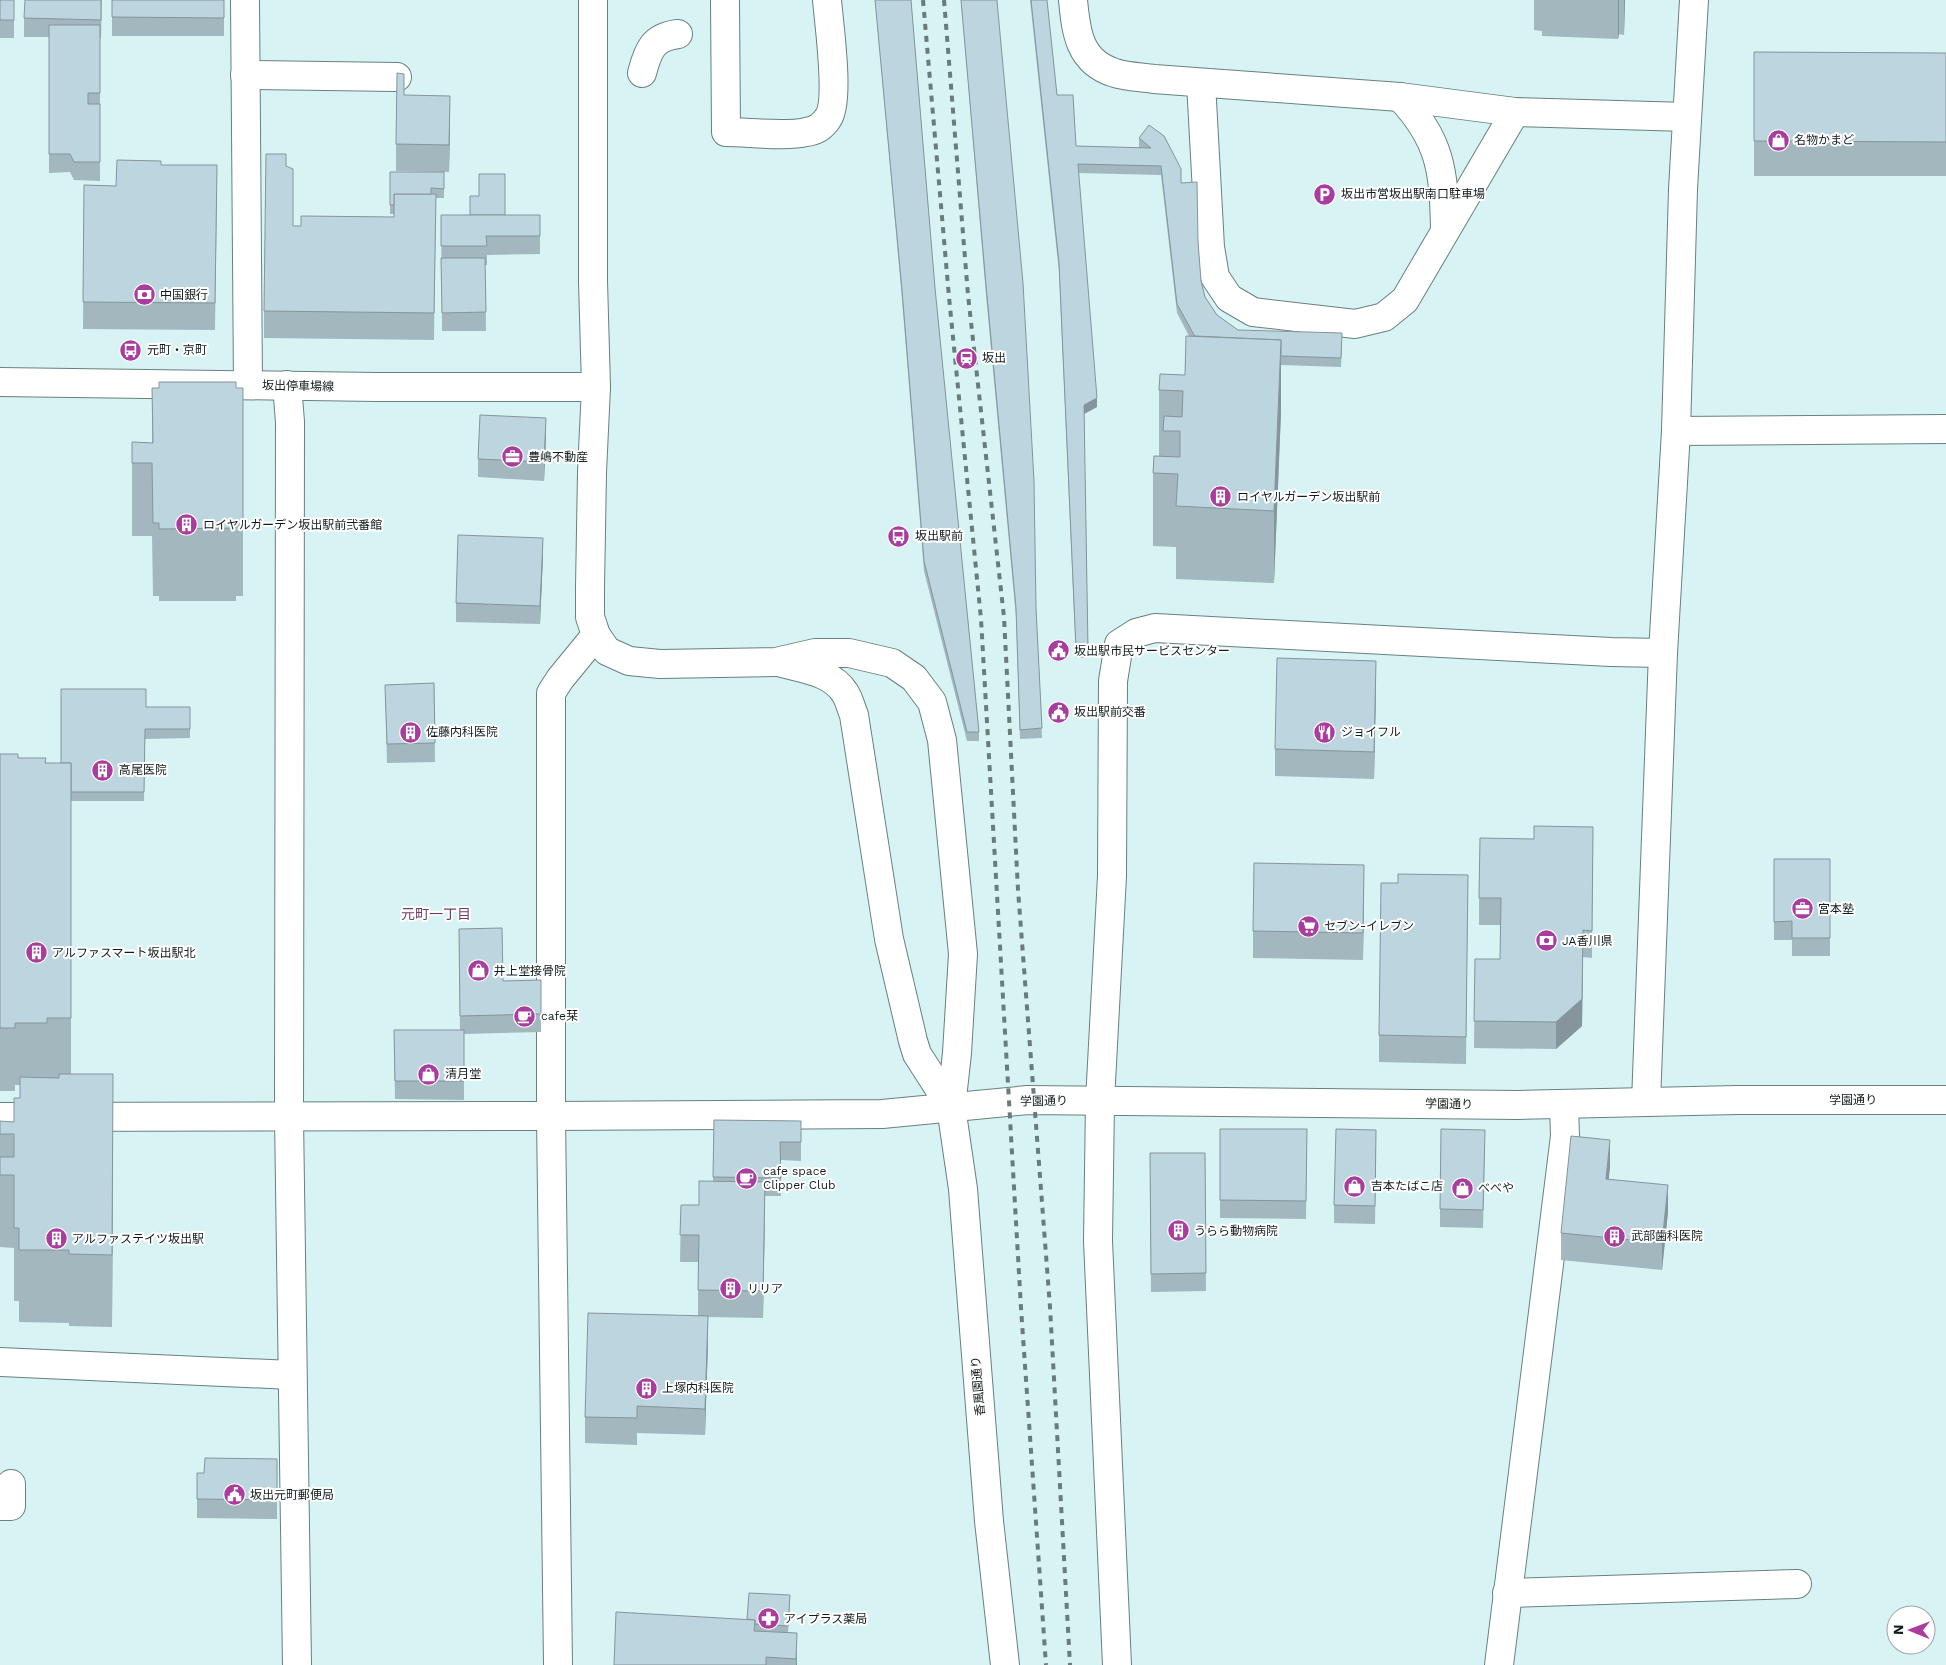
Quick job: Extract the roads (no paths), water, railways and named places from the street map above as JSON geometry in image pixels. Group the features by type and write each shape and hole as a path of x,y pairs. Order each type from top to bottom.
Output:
{"street":[{"path":"244,0 248,385"},
{"path":"593,0 593,280 596,387 592,472 590,617 596,635 607,651 629,661 660,664 776,662 815,652 849,652 892,663 914,678 932,702 942,740 963,954 957,1053 951,1107"},
{"path":"725,0 726,132 792,134 806,133 818,128 829,117 831,111 834,98 827,0"},
{"path":"1073,0 1076,28 1083,49 1097,65 1116,74 1400,97 1516,112 1687,117"},
{"path":"1646,1102 1663,653 1676,431 1687,117 1694,0"},
{"path":"642,73 646,57 658,40 667,35 678,34"},
{"path":"245,75 397,77"},
{"path":"1201,82 1210,247 1215,277 1229,298 1253,312 1355,324 1384,317 1405,300 1516,112"},
{"path":"1400,97 1414,112 1428,132 1436,150 1441,168 1445,230"},
{"name":"坂出停車場線","path":"0,382 490,388 596,387"},
{"path":"287,385 290,422 289,1117 297,1665"},
{"path":"1676,431 1946,429"},
{"path":"1116,1665 1098,1242 1100,1100 1112,876 1113,681 1119,644 1136,633 1155,628 1582,651 1663,653"},
{"path":"558,1665 551,1116 551,693 596,635"},
{"path":"776,662 817,672 835,681 845,693 854,715 889,938 916,1054 951,1107"},
{"name":"学園通り","path":"0,1117 882,1114 1028,1100 1564,1105 1646,1102 1946,1100"},
{"path":"1499,1665 1565,1136 1564,1105"},
{"name":"香風園通り","path":"951,1107 963,1189 989,1521 1005,1665"},
{"path":"0,1362 292,1374"},
{"path":"1507,1593 1797,1584"}],"railway":[{"path":"923,0 949,297 981,619 1021,1308 1046,1665"},
{"path":"944,0 968,295 1004,617 1018,890 1050,1307 1070,1665"}],"place":[{"name":"名物かまど","path":"1778,140"},
{"name":"坂出市営坂出駅南口駐車場","path":"1325,194"},
{"name":"中国銀行","path":"144,295"},
{"name":"元町・京町","path":"131,350"},
{"name":"坂出","path":"966,358"},
{"name":"豊嶋不動産","path":"512,457"},
{"name":"ロイヤルガーデン坂出駅前","path":"1221,497"},
{"name":"ロイヤルガーデン坂出駅前弐番館","path":"187,525"},
{"name":"坂出駅前","path":"899,536"},
{"name":"坂出駅市民サービスセンター","path":"1058,651"},
{"name":"坂出駅前交番","path":"1058,712"},
{"name":"佐藤内科医院","path":"410,732"},
{"name":"ジョイフル","path":"1325,732"},
{"name":"高尾医院","path":"103,770"},
{"name":"宮本塾","path":"1802,909"},
{"name":"セブン-イレブン","path":"1308,926"},
{"name":"JA香川県","path":"1546,941"},
{"name":"アルファスマート坂出駅北","path":"36,953"},
{"name":"井上堂接骨院","path":"478,971"},
{"name":"cafe栞","path":"525,1016"},
{"name":"清月堂","path":"429,1074"},
{"name":"cafe space Clipper Club","path":"747,1178"},
{"name":"吉本たばこ店","path":"1355,1186"},
{"name":"べべや","path":"1462,1188"},
{"name":"うらら動物病院","path":"1178,1231"},
{"name":"武部歯科医院","path":"1615,1236"},
{"name":"アルファステイツ坂出駅","path":"56,1239"},
{"name":"リリア","path":"731,1289"},
{"name":"上塚内科医院","path":"646,1388"},
{"name":"坂出元町郵便局","path":"234,1495"},
{"name":"アイプラス薬局","path":"768,1619"}],"district":[{"name":"元町一丁目","path":"436,914"}]}
